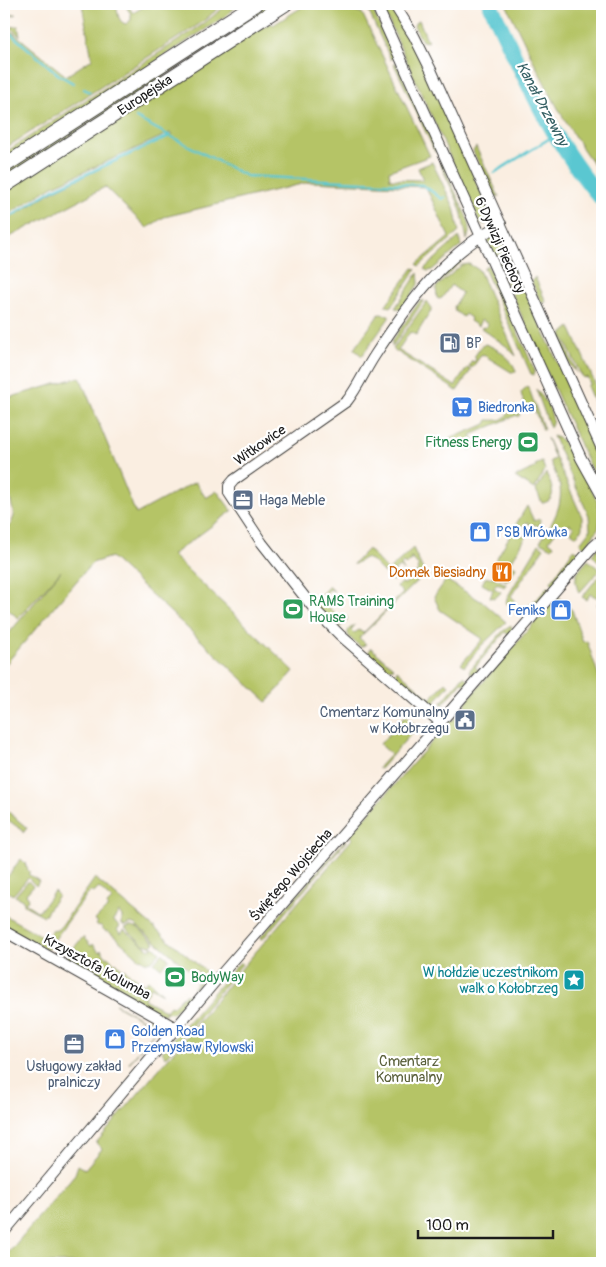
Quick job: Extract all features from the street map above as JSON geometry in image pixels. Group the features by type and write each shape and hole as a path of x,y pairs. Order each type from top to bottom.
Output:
{"main road":[{"name":"Europejska","path":"4,166 255,4"},
{"name":"Europejska","path":"4,186 285,4"}],"street":[{"name":"6 Dywizji Piechoty","path":"376,4 583,464 602,496"},
{"name":"6 Dywizji Piechoty","path":"394,4 420,48 602,449"},
{"path":"480,235 500,224"},
{"name":"Witkowice","path":"441,723 340,635 315,610 262,543 229,493 229,486 234,480 347,401 381,346 428,281 480,235"},
{"name":"Świętego Wojciecha","path":"4,1232 176,1028 593,547 602,539"},
{"name":"Krzysztofa Kolumba","path":"4,931 176,1028"}],"green space":[{"path":"4,4 7,4 9,15 16,14 9,17 11,27 18,26 20,36 4,22"},
{"path":"82,4 116,4 119,19 126,24 131,20 131,14 124,4 127,4 133,13 148,4 224,4 201,23 4,149 4,25 66,76 92,59"},
{"path":"228,4 239,4 226,16 4,160 4,153 202,25"},
{"path":"264,4 276,4 4,179 4,172"},
{"path":"307,4 330,4 362,13 430,156 389,171 390,179 423,180 418,168 432,162 454,207 459,232 419,266 417,264 449,237 426,187 310,182 164,217 147,228 105,187 4,240 4,222 55,190 173,134 170,133 53,186 4,217 4,192 129,111 148,103 163,89 239,39 271,23 273,25"},
{"path":"381,4 388,4 418,54 456,134 491,215 488,224 483,224 479,221"},
{"path":"506,4 602,4 602,175 561,114"},
{"path":"372,8 394,57 391,60 368,10"},
{"path":"419,20 428,42 422,41 414,26"},
{"path":"396,63 436,147 435,152 394,64"},
{"path":"476,147 499,197 493,196 473,151"},
{"path":"439,161 443,165 469,222 470,229 467,240 462,214"},
{"path":"494,233 499,235 507,251 495,256 488,241 489,236"},
{"path":"459,237 461,246 432,270 424,269"},
{"path":"465,255 465,258 438,283 444,273"},
{"path":"509,255 602,461 602,485 590,467 497,261"},
{"path":"469,264 479,270 516,356 506,346 481,328 485,328 488,324 481,320 478,326 470,321 471,318 465,314 463,317 455,311 454,307 462,293 451,285 442,298 437,298 436,287 462,265"},
{"path":"488,265 535,371 534,375 531,374 484,268"},
{"path":"413,268 416,269 391,307 385,306"},
{"path":"418,273 419,283 402,309 395,308"},
{"path":"535,277 546,302 541,303 532,282"},
{"path":"424,300 392,347 392,341 419,302"},
{"path":"427,301 431,311 416,335 410,332 398,350 455,386 467,368 471,370 457,391 393,349"},
{"path":"379,314 389,315 389,318 362,356 354,349"},
{"path":"570,327 602,399 594,402 587,386 590,384 587,377 584,378 580,373 562,334"},
{"path":"561,336 577,373 570,365 559,340"},
{"path":"485,344 504,355 515,367 516,372 511,372 482,354 472,368 469,366 472,361 474,362 476,359 474,357"},
{"path":"80,377 136,514 195,482 206,498 217,491 232,511 172,555 294,671 267,702 111,557 92,563 4,666 4,639 61,571 18,618 4,606 4,532 11,524 14,516 4,470 4,399"},
{"path":"528,386 543,431 534,409 528,411 522,397 521,392"},
{"path":"536,389 546,402 551,413 552,423 550,428"},
{"path":"513,409 518,410 520,415 518,417 517,415 471,435 475,445 479,443 480,445 470,450 456,442 452,444 449,439 486,424 488,420 503,419"},
{"path":"553,436 562,440 588,482 597,501 600,516 599,527 585,548 580,543 590,530 589,516"},
{"path":"547,438 582,517 582,528 577,536 571,532 574,527 569,524 566,528 561,525 549,541 554,545 552,548 540,542 556,514 560,499 559,483 550,461 555,459"},
{"path":"542,462 545,470 534,489 515,477 536,467 535,465"},
{"path":"546,473 552,495 547,502 542,503 536,490"},
{"path":"527,506 534,521 540,519 540,527 534,524 529,532 526,530 530,524 527,522 522,528 515,526"},
{"path":"512,532 526,537 510,564 516,567 507,581 500,577 505,567 495,561"},
{"path":"539,544 544,548 511,596 515,600 510,606 506,602 508,596"},
{"path":"413,548 425,574 359,638 366,644 361,647 349,636 348,631 355,625 351,630 354,633 359,630 363,633 403,593 397,587 402,583 405,584 410,579 410,575 413,576 418,571 417,568 419,566 410,556 412,560 406,565 403,563 401,565 404,571 399,567 390,575 394,580 392,581 371,560 364,558 353,564 368,549 388,571"},
{"path":"602,548 602,565 592,555 597,549"},
{"path":"573,550 581,554 554,585 551,582"},
{"path":"588,560 600,570 579,593 576,578"},
{"path":"602,572 602,607 597,605 600,599 590,594 587,600 582,597"},
{"path":"493,577 506,584 504,587 497,583 494,588 501,592 493,598 490,597 493,590 482,584 485,578"},
{"path":"446,580 484,603 506,622 481,646 464,667 461,664 483,639 440,610 434,597"},
{"path":"329,586 334,591 330,589 325,594 328,597 324,603 342,620 347,617 345,623 339,627 312,603"},
{"path":"547,587 550,589 528,615 519,614 541,595"},
{"name":"Cmentarz Komunalny","path":"557,596 572,610 583,642 587,641 602,686 602,1263 8,1263 4,1260 75,1174 78,1165 85,1169 102,1149 96,1143 353,838 350,835 452,719 454,720 466,706 465,703"},
{"path":"511,626 510,636 505,632 475,667 480,671 472,674 469,671 503,631"},
{"path":"371,648 394,668 387,669 368,653"},
{"path":"397,670 430,699 446,682 449,685 432,708 425,702 426,697 409,683 404,684 395,676"},
{"path":"464,676 469,681 467,686 462,682 443,704 447,709 441,703"},
{"path":"406,715 418,726 380,769 378,768 391,754 380,744"},
{"path":"4,808 27,828 23,833 23,831 4,817"},
{"path":"347,840 262,940 260,938"},
{"path":"21,859 30,872 28,874 39,881 36,886 28,878 13,895 4,890 4,879"},
{"path":"95,878 209,974 194,989 194,986 202,977 196,970 193,973 136,925 131,923 125,926 122,924 122,916 119,912 113,920 120,926 117,930 121,934 124,930 149,949 154,946 160,952 151,962 147,963 140,959 108,931 106,932 100,925 96,924 98,922 95,920 112,900 99,888 94,893 91,891 87,895 47,950 4,926 4,915 47,939 51,931 57,930 62,925"},
{"path":"28,881 33,886 26,894 29,898 25,903 37,911 41,909 54,891 58,895 44,916 24,905 24,901 15,896"},
{"path":"130,926 137,927 155,943 151,946 143,944 125,928"},
{"path":"83,937 91,946 93,944 99,952 101,950 107,958 108,956 131,976 144,984 148,980 163,994 151,987 144,999 166,1011 184,995 189,995 173,1013 165,1012 165,1015 161,1014 70,963 68,955 74,958 77,954 71,951"},
{"path":"162,953 169,959 161,968 154,962"},
{"path":"240,962 242,964 166,1057 162,1052"},
{"path":"115,1004 142,1019 151,1020 159,1026 129,1063 157,1028"}],"waterway":[{"name":"Kanał Drzewny","path":"490,4 539,106 568,154 602,199"},
{"path":"4,28 59,75 73,83"},
{"path":"84,89 90,92"},
{"path":"136,118 246,176 423,185 442,199 445,197"},
{"path":"494,173 555,135"},
{"path":"4,221 54,189 169,136"}],"place":[{"name":"BP","path":"450,343"},
{"name":"Biedronka","path":"462,407"},
{"name":"Fitness Energy","path":"528,442"},
{"name":"Haga Meble","path":"243,500"},
{"name":"PSB Mrówka","path":"480,532"},
{"name":"Domek Biesiadny","path":"502,572"},
{"name":"RAMS Training House","path":"293,609"},
{"name":"Feniks","path":"561,610"},
{"name":"Cmentarz Komunalny w Kołobrzegu","path":"465,720"},
{"name":"BodyWay","path":"175,977"},
{"name":"W hołdzie uczestnikom walk o Kołobrzeg","path":"574,980"},
{"name":"Golden Road Przemysław Rylowski","path":"115,1039"},
{"name":"Usługowy zakład pralniczy","path":"74,1044"}]}
